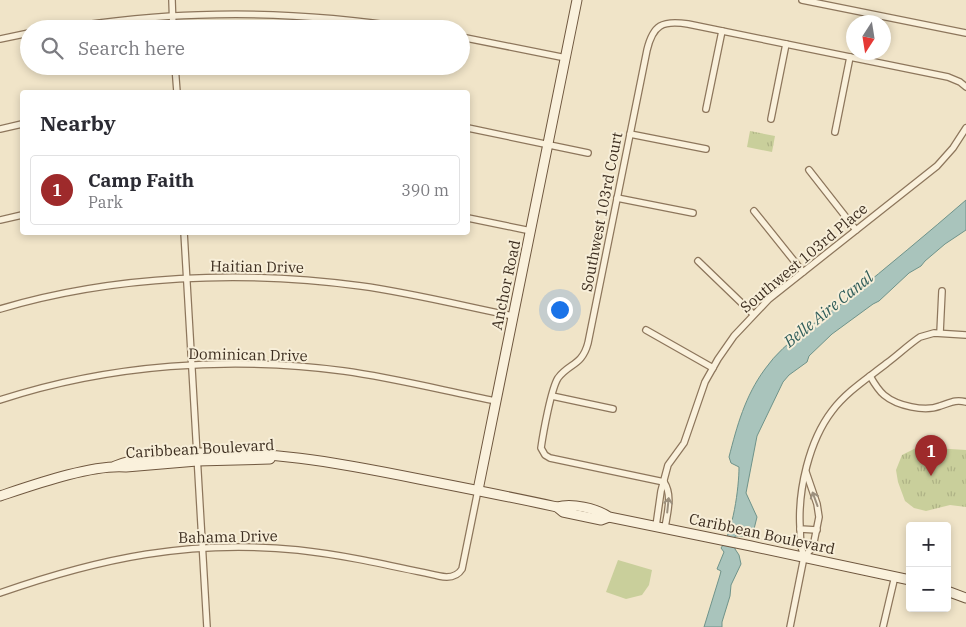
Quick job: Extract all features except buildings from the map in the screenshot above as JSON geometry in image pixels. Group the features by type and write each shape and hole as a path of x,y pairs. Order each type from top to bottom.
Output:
{"street":[{"path":"172,0 173,20"},
{"name":"Anchor Road","path":"458,573 462,566 478,490 577,0"},
{"path":"802,0 966,33"},
{"path":"137,20 173,16 227,14 298,16 344,20"},
{"name":"Southwest 103rd Court","path":"664,482 550,458 543,453 542,444 557,380 579,361 587,348 649,43 654,30 660,26 683,23 722,31"},
{"path":"706,109 722,31 846,56"},
{"path":"0,39 20,35"},
{"path":"470,39 566,58"},
{"path":"771,120 786,44"},
{"path":"834,132 849,60"},
{"path":"865,60 948,77 966,87"},
{"path":"176,75 177,90"},
{"path":"0,129 20,124"},
{"path":"470,128 588,153"},
{"name":"Southwest 103rd Place","path":"661,527 661,491 669,461 684,443 696,405 713,368 734,336 769,299 937,166 953,148 966,128"},
{"path":"630,134 706,149"},
{"path":"808,170 856,230"},
{"path":"617,198 693,214"},
{"path":"754,210 803,272"},
{"path":"0,220 20,215"},
{"path":"470,218 531,231"},
{"path":"184,235 207,627"},
{"path":"698,261 753,314"},
{"name":"Haitian Drive","path":"0,309 50,297 136,283 187,279 248,278 328,282 390,291 513,316"},
{"path":"940,333 942,291"},
{"path":"646,330 713,368"},
{"path":"804,557 799,544 800,502 803,478 815,441 830,412 870,376 920,337 940,333 966,335"},
{"name":"Dominican Drive","path":"0,400 83,378 138,370 251,364 322,369 387,378 496,401"},
{"path":"870,376 886,397 910,406 929,408 939,407 954,400 966,402"},
{"path":"552,396 613,408"},
{"name":"Caribbean Boulevard","path":"0,496 55,479 153,457 197,457 240,452 269,454 285,458 362,467 557,507 566,505 601,512 609,517 906,579"},
{"path":"790,627 804,557 813,547 819,517 818,508 806,472"},
{"path":"800,529 817,530"},
{"name":"Bahama Drive","path":"0,593 40,579 101,562 150,552 202,548 241,547 296,550 349,558 443,577 458,573"},
{"path":"883,627 895,576"},
{"path":"951,592 966,598"}],"green space":[{"path":"750,131 775,136 772,152 747,147"},
{"path":"918,447 966,450 966,507 950,505 926,511 914,508 905,501 896,470 902,455"},
{"path":"618,560 652,570 649,585 642,595 626,599 606,592"}],"water":[{"path":"966,200 966,230 945,244 921,266 909,273 879,301 832,334 809,356 807,362 789,375 783,382 757,436 746,493 757,517 754,529 743,536 735,536 735,549 741,564 731,585 722,627 704,627 721,571 717,569 724,552 721,548 729,532 738,486 739,467 731,463 729,457 742,412 758,379 773,358 793,339 849,298"}],"place":[{"name":"Camp Faith","path":"931,476"}],"water label":[{"name":"Belle Aire Canal","path":"828,309"}]}
